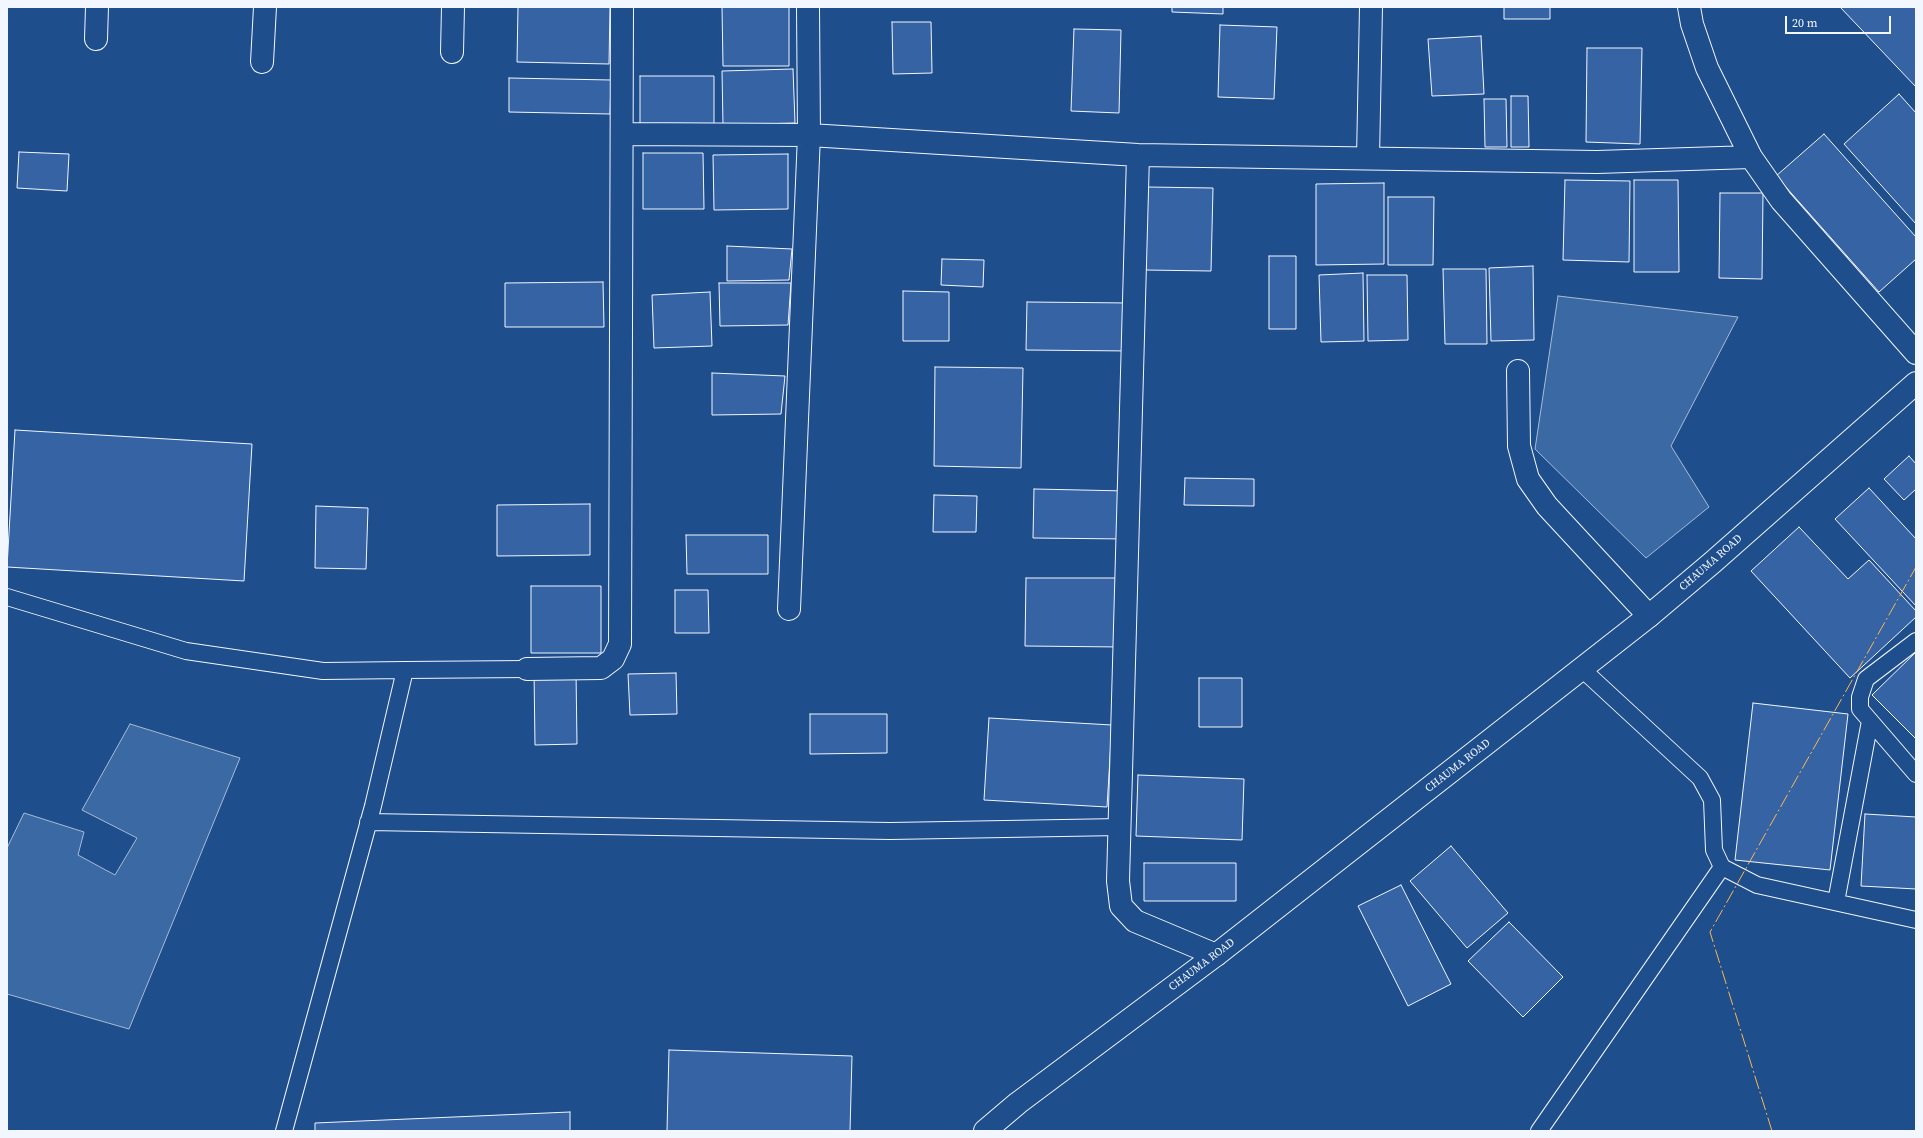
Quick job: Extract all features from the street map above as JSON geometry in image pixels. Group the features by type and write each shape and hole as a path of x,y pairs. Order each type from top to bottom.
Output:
{"street":[{"path":"96,39 97,7"},
{"path":"262,62 265,7"},
{"path":"452,52 453,7"},
{"path":"527,669 601,668 613,659 620,644 622,7"},
{"path":"790,609 809,135 808,7"},
{"path":"1368,158 1371,7"},
{"path":"1690,7 1692,24 1707,68 1752,157 1781,200 1916,353"},
{"path":"622,134 809,135 1138,156 1597,162 1752,157"},
{"path":"1138,156 1118,881 1121,906 1135,921 1216,955"},
{"path":"1518,371 1519,446 1528,479 1547,506 1649,616"},
{"name":"CHAUMA ROAD","path":"985,1131 1018,1103 1216,955 1649,616 1713,562 1916,383"}],"lane":[{"path":"7,597 186,651 323,671 527,669"},
{"path":"1916,641 1866,679 1860,697 1860,709 1916,774"},
{"path":"1582,669 1700,778 1712,800 1714,850 1722,868 1757,885 1916,920"},
{"path":"284,1131 368,822 405,670"},
{"path":"1836,902 1870,721"},
{"path":"368,822 890,831 1120,827"},
{"path":"1539,1131 1722,868"}],"water":[{"path":"1558,296 1738,317 1671,446 1709,507 1646,558 1535,449"},
{"path":"130,724 240,758 129,1029 7,994 7,848 24,813 84,832 78,855 115,875 137,838 82,810"}],"building":[{"path":"518,7 610,7 609,64 517,62"},
{"path":"722,7 789,7 789,66 723,66"},
{"path":"1172,7 1223,7 1223,14 1172,12"},
{"path":"1504,7 1550,7 1550,19 1504,19"},
{"path":"1840,7 1916,7 1916,87"},
{"path":"892,22 931,22 932,73 893,74"},
{"path":"1220,25 1277,27 1274,99 1218,97"},
{"path":"1074,29 1121,30 1119,113 1071,111"},
{"path":"1481,36 1484,94 1432,96 1428,39"},
{"path":"1587,48 1642,48 1640,144 1586,142"},
{"path":"793,69 795,123 723,125 722,71"},
{"path":"640,76 714,76 714,125 640,125"},
{"path":"509,78 611,80 610,114 509,112"},
{"path":"1899,94 1916,113 1916,224 1844,144"},
{"path":"1511,96 1528,96 1529,147 1511,147"},
{"path":"1484,99 1506,99 1507,147 1485,147"},
{"path":"1824,134 1916,237 1916,259 1879,292 1776,176"},
{"path":"19,152 69,154 67,191 17,188"},
{"path":"643,153 703,153 704,209 643,209"},
{"path":"788,154 788,209 714,210 713,155"},
{"path":"1565,180 1630,181 1629,262 1563,260"},
{"path":"1634,180 1678,180 1679,272 1634,272"},
{"path":"1384,183 1384,264 1316,265 1316,184"},
{"path":"1147,187 1213,188 1211,271 1146,270"},
{"path":"1720,193 1763,193 1762,279 1719,278"},
{"path":"1388,197 1434,197 1433,265 1388,265"},
{"path":"727,246 792,249 789,280 727,281"},
{"path":"1269,256 1296,256 1296,329 1269,329"},
{"path":"942,259 984,260 983,287 941,285"},
{"path":"1533,266 1534,340 1491,341 1489,268"},
{"path":"1443,269 1486,269 1487,344 1445,344"},
{"path":"1363,273 1364,341 1321,342 1319,275"},
{"path":"1367,275 1407,275 1408,340 1368,341"},
{"path":"603,282 604,327 505,327 505,283"},
{"path":"719,283 791,283 788,325 720,326"},
{"path":"903,291 949,292 949,341 903,341"},
{"path":"710,292 712,346 654,348 652,295"},
{"path":"1027,302 1131,303 1131,351 1026,350"},
{"path":"935,367 1023,368 1021,468 934,466"},
{"path":"712,373 785,376 781,414 712,415"},
{"path":"15,430 252,444 244,581 7,567"},
{"path":"1909,456 1916,464 1916,489 1904,500 1884,479"},
{"path":"1185,478 1254,479 1254,506 1184,505"},
{"path":"1869,488 1916,539 1916,606 1835,519"},
{"path":"1034,489 1127,491 1127,539 1033,538"},
{"path":"934,495 977,496 976,532 933,532"},
{"path":"590,504 590,555 497,556 497,505"},
{"path":"316,506 368,508 366,569 315,568"},
{"path":"1799,527 1848,579 1869,560 1916,611 1916,617 1850,678 1751,571"},
{"path":"686,535 768,535 768,574 687,574"},
{"path":"1026,578 1122,578 1121,647 1025,646"},
{"path":"531,586 601,586 601,653 531,653"},
{"path":"675,590 708,590 709,633 675,633"},
{"path":"1916,652 1916,739 1872,695"},
{"path":"576,671 577,744 535,745 534,672"},
{"path":"676,673 677,714 630,715 628,674"},
{"path":"1199,678 1242,678 1242,727 1199,727"},
{"path":"1753,703 1848,714 1830,870 1735,860"},
{"path":"810,714 887,714 887,753 810,754"},
{"path":"989,718 1112,725 1107,807 984,800"},
{"path":"1138,775 1244,779 1242,840 1136,836"},
{"path":"1865,814 1916,817 1916,889 1861,886"},
{"path":"1451,846 1508,913 1467,948 1410,881"},
{"path":"1144,863 1236,863 1236,901 1144,901"},
{"path":"1401,885 1451,984 1408,1006 1358,906"},
{"path":"1509,922 1563,977 1523,1017 1468,961"},
{"path":"669,1050 852,1056 850,1131 667,1131"},
{"path":"570,1112 570,1131 315,1131 315,1123"}],"power":[{"path":"1772,1131 1710,932 1916,567"}]}
